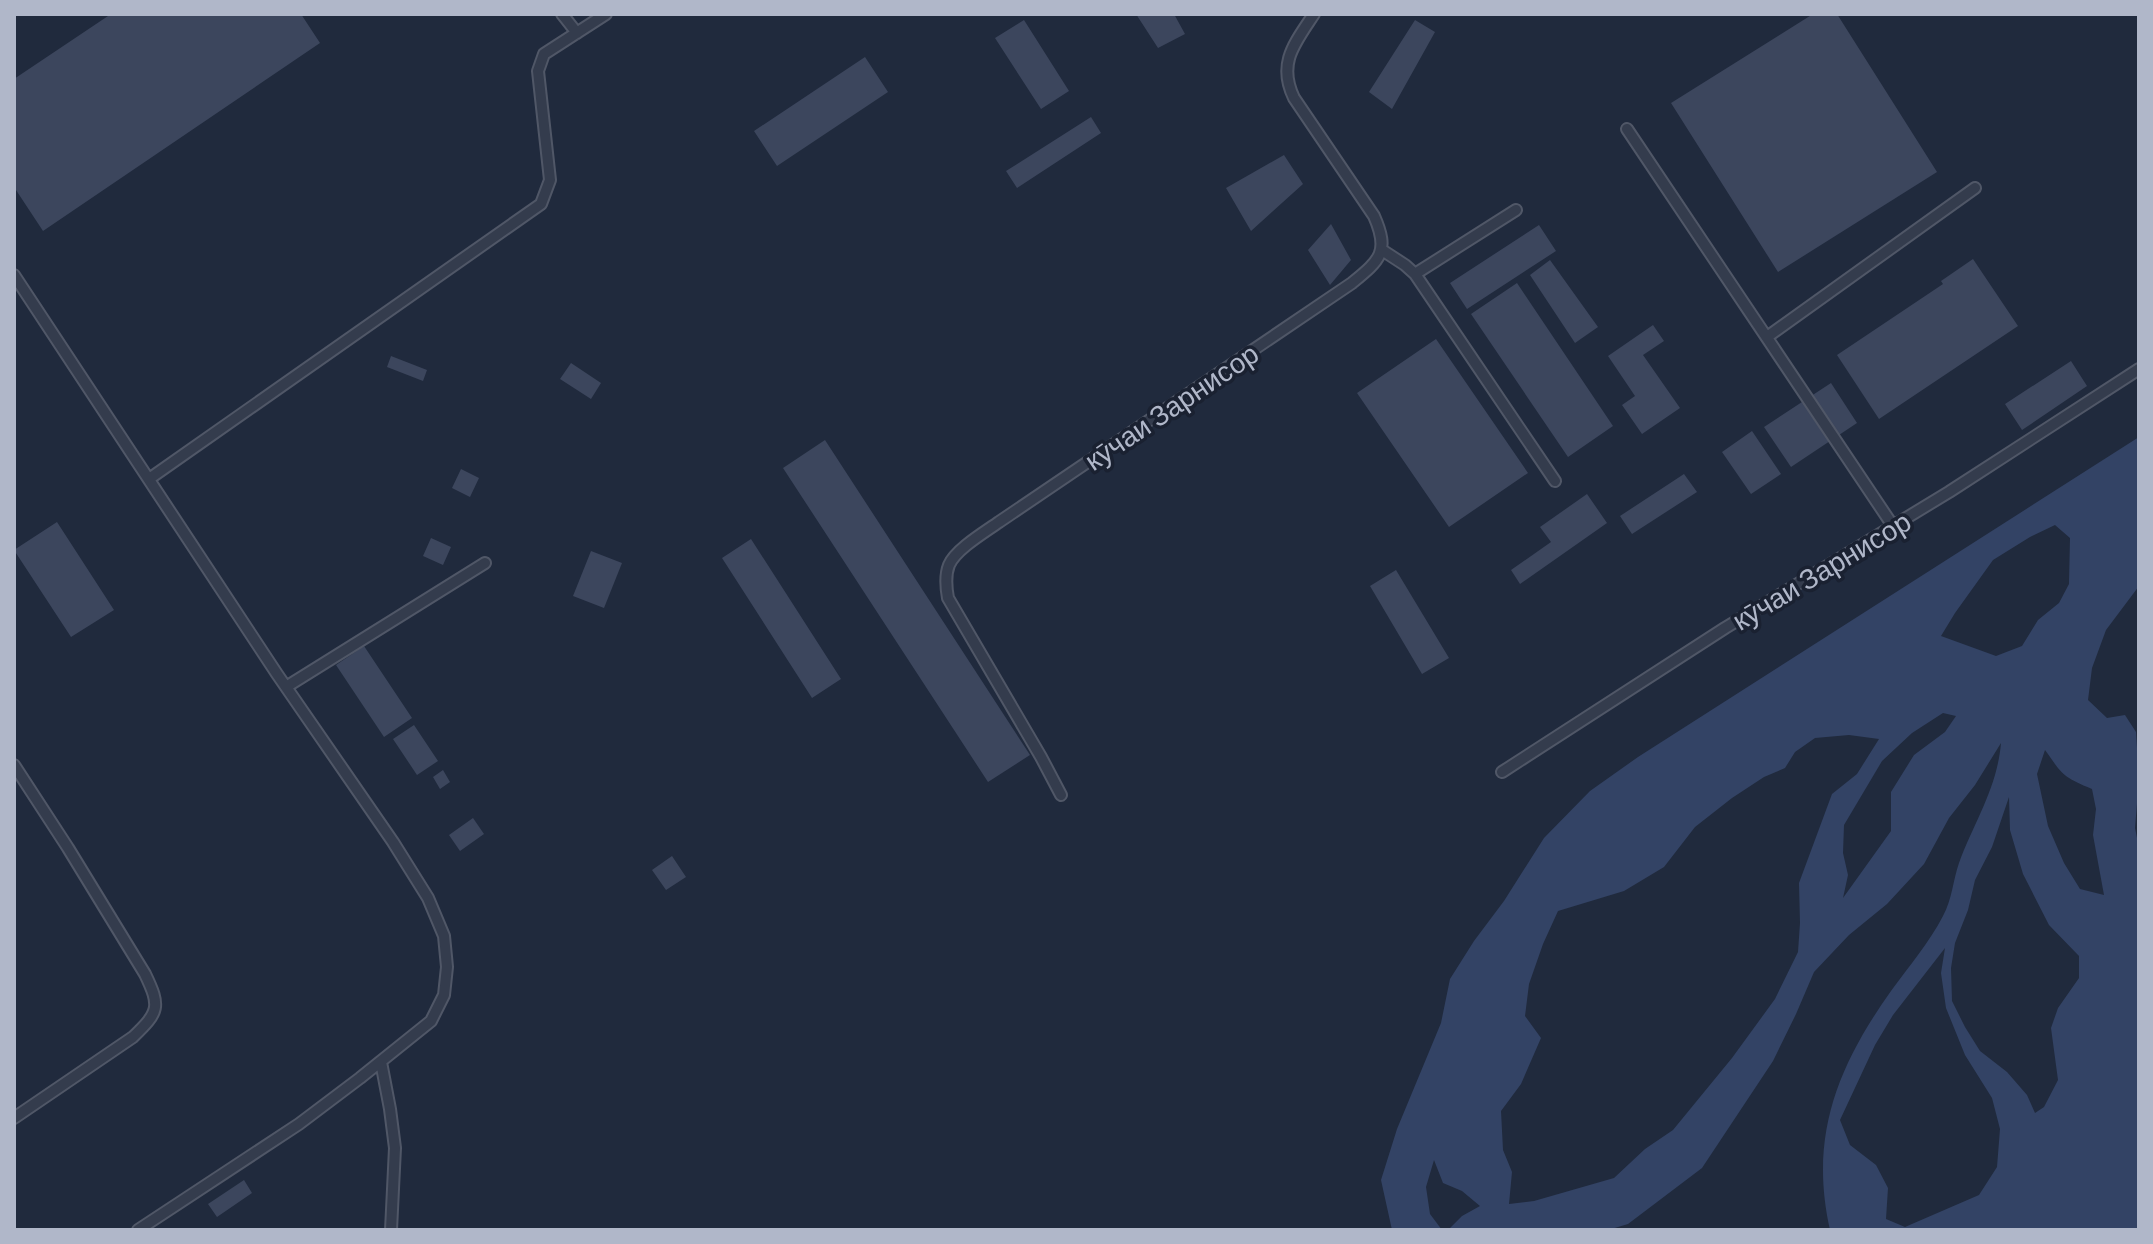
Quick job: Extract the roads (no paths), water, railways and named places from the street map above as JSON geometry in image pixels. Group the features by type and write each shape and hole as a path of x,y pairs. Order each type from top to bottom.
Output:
{"lane":[{"path":"562,14 577,33"},
{"path":"149,479 541,204 550,180 538,71 544,54 606,14"},
{"path":"1314,14 1295,44 1287,66 1287,83 1294,98 1374,216 1382,234 1382,250 1415,274 1555,481"},
{"path":"1627,129 1893,526"},
{"path":"1767,337 1975,188"},
{"path":"1415,274 1516,210"},
{"name":"кӯчаи Зарнисор","path":"1061,795 948,598 946,582 950,563 964,548 999,522 1352,283 1372,267 1382,250"},
{"path":"14,275 286,687 400,853 428,898 444,936 447,967 444,995 431,1021 299,1124 138,1230"},
{"name":"кӯчаи Зарнисор","path":"1502,772 1725,628 1949,492 2139,369"},
{"path":"286,687 485,563"},
{"path":"14,765 145,974 155,994 156,1005 146,1024 133,1037 14,1118"},
{"path":"381,1062 395,1148 391,1230"}],"water":[{"path":"2139,437 2139,586 2106,630 2092,668 2088,700 2107,718 2125,715 2136,732 2139,779 2135,828 2139,848 2139,1230 1830,1230 1823,1164 1832,1104 1842,1075 1872,1019 1946,910 1959,863 1995,775 2001,743 1975,785 1949,818 1924,864 1887,904 1849,935 1814,972 1773,1061 1702,1168 1628,1224 1608,1230 1448,1230 1462,1216 1480,1206 1462,1191 1443,1183 1434,1160 1426,1187 1430,1214 1442,1230 1392,1230 1381,1180 1397,1129 1441,1023 1450,979 1544,838 1590,791 1638,757","holes":["2055,525 2070,538 2069,584 2059,603 2038,620 2022,646 1996,656 1941,636 1993,560","1943,713 1956,716 1945,732 1914,755 1891,792 1891,831 1843,898 1848,875 1843,853 1844,825 1882,761 1912,733","1849,735 1879,739 1857,774 1832,794 1799,883 1798,952 1775,999 1673,1130 1645,1149 1614,1178 1534,1201 1509,1204 1512,1172 1503,1150 1501,1111 1521,1084 1541,1038 1525,1016 1529,984 1558,911 1624,891 1664,867 1695,827 1764,777 1785,768 1795,752 1815,738","2045,750 2064,774 2092,789 2096,809 2093,835 2104,895 2080,889 2064,863 2048,826 2037,774","2009,797 2010,830 2023,874 2049,925 2079,956 2079,978 2058,1008 2051,1028 2058,1080 2044,1107 2035,1113 2027,1095 2007,1072 1980,1051 1952,1001 1951,968 1955,943 1968,910 1975,880 1992,847","1945,948 1941,973 1946,1008 1965,1055 1992,1098 2000,1129 1997,1167 1979,1195 1905,1227 1886,1219 1888,1188 1876,1165 1850,1145 1840,1120 1875,1045 1893,1015"]}]}
